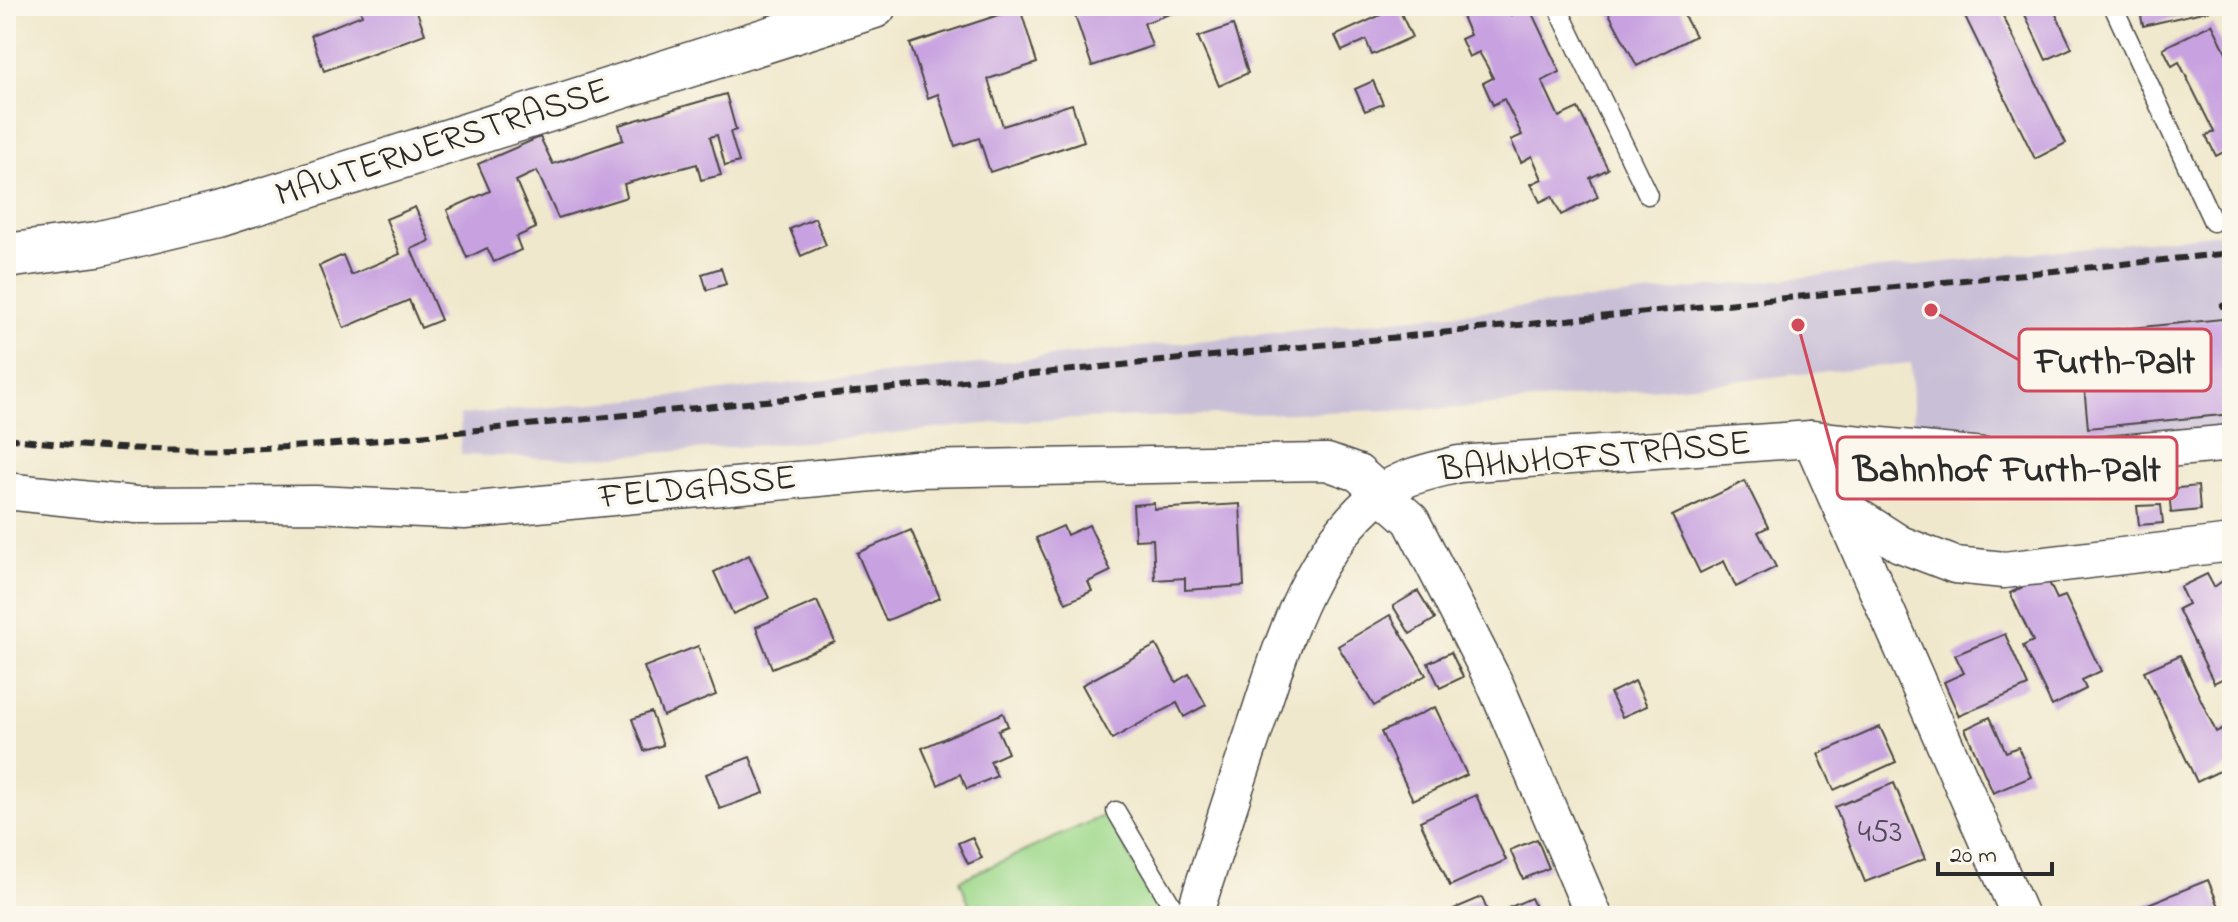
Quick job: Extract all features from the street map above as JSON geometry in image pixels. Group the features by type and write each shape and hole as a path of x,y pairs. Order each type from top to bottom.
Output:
{"street":[{"name":"MAUTERNERSTRASSE","path":"6,256 97,244 217,215 874,6"},
{"name":"BAHNHOFSTRASSE","path":"1194,916 1283,643 1311,577 1348,524 1382,492 1415,475 1459,464 1811,439 2034,461 2232,443"},
{"path":"1811,439 2020,916"},
{"name":"FELDGASSE","path":"6,491 136,505 316,504 464,511 915,469 1299,460 1327,462 1358,473 1411,520 1496,686 1594,916"},
{"path":"1841,506 1900,544 1955,565 1979,568 2004,570 2232,543"}],"lane":[{"path":"1557,6 1648,195"},
{"path":"2113,6 2213,222"},
{"path":"1116,811 1178,916"}],"shaded area":[{"path":"2232,232 2232,427 2043,444 1914,430 1911,363 1462,408 1012,421 818,441 574,459 461,455 460,415 674,396"}],"green space":[{"path":"1105,815 1165,916 974,916 960,880"}],"building":[{"path":"359,6 415,6 425,34 324,71 311,35 362,15"},
{"path":"1177,6 1178,11 1144,23 1152,46 1092,66 1072,7"},
{"path":"1478,6 1508,6 1512,15 1529,7 1560,72 1542,81 1559,117 1578,108 1608,169 1590,178 1598,197 1561,215 1552,196 1540,202 1531,184 1542,179 1532,156 1521,162 1511,140 1522,135 1504,99 1493,105 1483,83 1493,78 1479,52 1469,57 1461,39 1470,35 1461,14"},
{"path":"1605,6 1679,6 1695,36 1637,66"},
{"path":"1960,6 1998,6 2066,143 2035,159"},
{"path":"2021,6 2052,6 2072,48 2046,60"},
{"path":"2139,6 2214,6 2215,9 2143,26"},
{"path":"1398,7 1412,37 1372,55 1366,40 1342,51 1335,36"},
{"path":"1020,8 1037,63 988,79 1003,126 1072,104 1084,141 990,172 979,138 955,146 938,94 928,98 910,44"},
{"path":"2212,24 2229,58 2232,56 2232,148 2216,156 2206,136 2214,132 2179,62 2172,66 2163,48"},
{"path":"1233,25 1248,73 1219,86 1198,37"},
{"path":"1373,81 1383,104 1365,111 1355,89"},
{"path":"726,94 736,130 730,132 739,162 725,166 717,135 710,137 721,175 701,180 697,164 624,184 627,197 558,218 537,171 516,181 536,228 516,237 521,250 494,262 487,248 467,258 447,210 490,191 478,164 540,137 553,164 623,140 619,125"},
{"path":"415,207 430,241 411,249 441,320 421,328 409,300 344,328 319,266 343,255 351,275 400,254 386,219"},
{"path":"815,218 826,245 801,256 790,229"},
{"path":"721,268 726,284 707,290 702,274"},
{"path":"2232,318 2232,414 2088,428 2082,365 2054,368 2051,336"},
{"path":"1745,481 1768,527 1758,532 1776,567 1736,587 1724,561 1700,573 1672,516"},
{"path":"2198,486 2200,510 2171,513 2169,489"},
{"path":"1154,503 1154,509 1240,504 1244,586 1185,590 1185,578 1155,580 1153,539 1135,540 1133,505"},
{"path":"2161,505 2163,523 2139,525 2137,506"},
{"path":"1089,525 1111,571 1088,582 1092,591 1066,603 1036,538 1063,526 1067,535"},
{"path":"911,530 940,598 886,621 857,553"},
{"path":"749,555 769,598 733,614 714,572"},
{"path":"2207,574 2214,587 2232,574 2232,674 2214,683 2178,609 2188,604 2180,587"},
{"path":"2046,576 2057,599 2065,596 2101,671 2082,680 2086,689 2052,706 2023,646 2033,641 2010,593"},
{"path":"1418,591 1435,619 1410,634 1393,606"},
{"path":"817,601 835,642 772,668 756,627"},
{"path":"1390,615 1426,675 1374,706 1338,646"},
{"path":"2005,634 2028,686 1959,716 1944,682 1964,673 1955,655"},
{"path":"1156,645 1176,682 1189,674 1206,705 1184,717 1177,703 1112,739 1082,685"},
{"path":"698,646 716,695 663,716 644,667"},
{"path":"1451,652 1463,677 1440,688 1428,663"},
{"path":"2180,655 2216,732 2232,724 2232,765 2197,782 2144,671"},
{"path":"1635,681 1647,706 1622,717 1610,693"},
{"path":"1435,707 1467,775 1413,800 1381,732"},
{"path":"651,712 663,745 644,751 632,719"},
{"path":"1003,713 1008,726 998,730 1008,753 990,761 997,776 967,789 960,774 938,785 922,748"},
{"path":"1990,717 2006,752 2018,747 2031,777 1993,793 1965,729"},
{"path":"1880,727 1896,762 1834,790 1818,754"},
{"path":"750,757 764,793 720,809 706,774"},
{"path":"1894,783 1925,859 1865,882 1835,807"},
{"path":"1476,795 1506,860 1450,886 1420,821"},
{"path":"972,837 982,858 968,864 958,843"},
{"path":"1537,839 1549,868 1523,879 1510,850"},
{"path":"2208,880 2223,916 2148,916 2143,906"},
{"path":"1482,897 1489,916 1437,916"},
{"path":"1531,898 1539,916 1490,916"}],"railway":[{"path":"6,438 178,450 349,443 2232,253"},
{"path":"2220,306 2232,305"}],"place":[{"name":"Furth-Palt","path":"1931,310"},
{"name":"Bahnhof Furth-Palt","path":"1798,325"}]}
